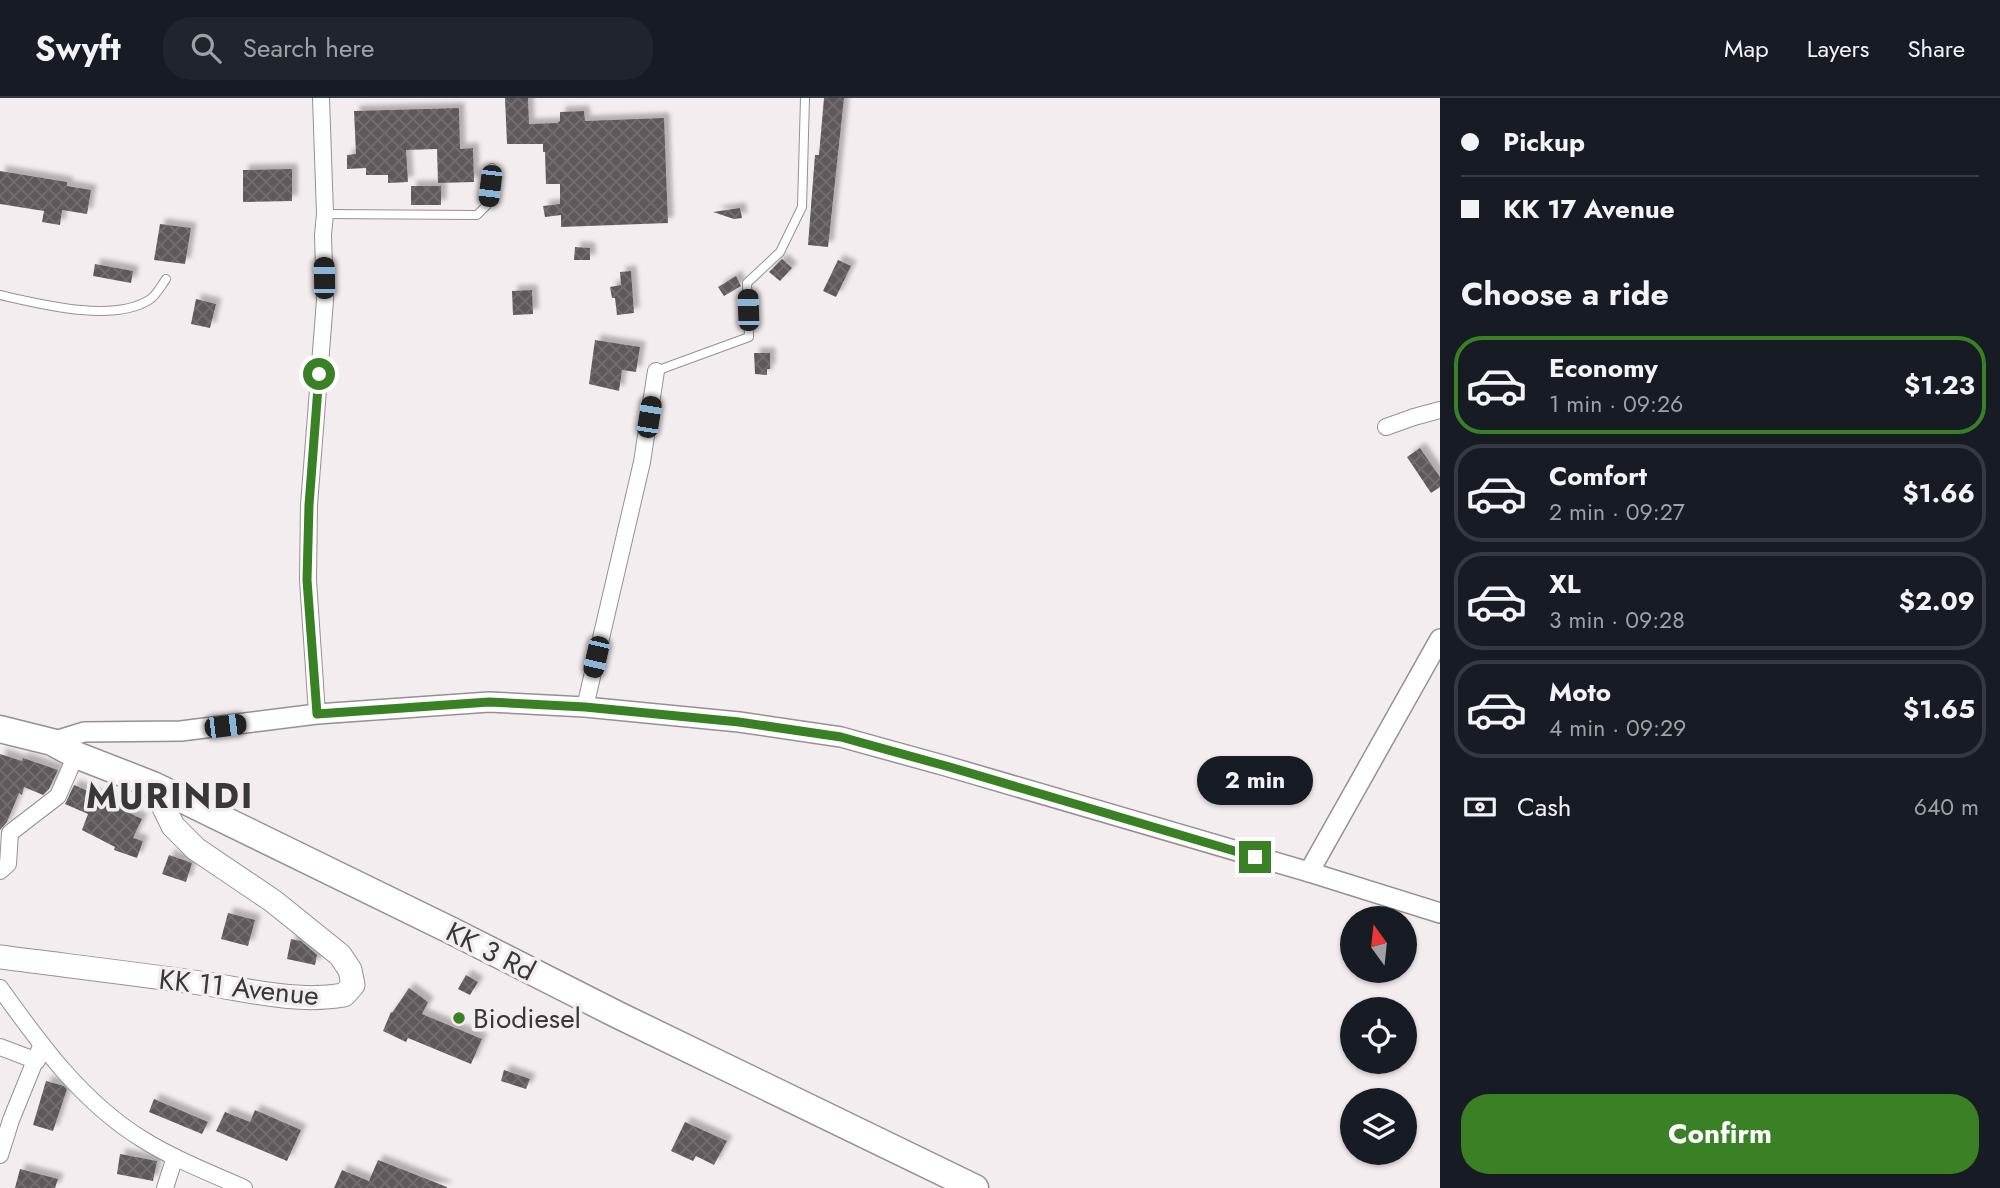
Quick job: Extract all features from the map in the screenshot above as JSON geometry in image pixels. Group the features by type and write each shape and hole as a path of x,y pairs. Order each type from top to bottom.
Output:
{"highway":[{"name":"KK 3 Rd","path":"0,729 52,743 153,785 975,1188"}],"main road":[{"name":"KK 11 Avenue","path":"0,957 208,984 277,996 321,999 344,995 353,985 350,970 340,954 273,901 196,849 173,826 153,785"}],"street":[{"path":"317,714 307,580 309,505 324,300 323,235 326,214 321,98"},
{"path":"585,707 642,462 656,371"},
{"path":"1386,427 1440,410"},
{"path":"1309,872 1440,639"},
{"path":"52,743 84,732 181,731 317,714 489,702 585,707 739,722 841,737 1309,872 1440,913"},
{"path":"0,871 8,864 10,833 58,796 76,755"},
{"path":"0,988 39,1053 129,1131 175,1157 243,1188"},
{"path":"0,1047 39,1053"},
{"path":"0,1155 11,1120 39,1053"},
{"path":"165,1188 175,1157"}],"lane":[{"path":"656,371 749,337 747,283 780,252 802,207 805,98"},
{"path":"326,214 477,215 487,205 492,168"},
{"path":"0,295 60,309 99,311 133,307 151,299 166,279"}],"building":[{"path":"505,98 528,98 529,124 557,123 560,121 560,112 584,111 585,121 664,118 668,223 561,227 561,215 545,217 543,206 560,204 560,184 546,184 543,144 507,144"},
{"path":"824,98 844,98 828,247 808,245 815,155 819,155"},
{"path":"459,108 460,149 473,148 474,182 438,183 437,149 406,150 408,182 388,183 388,175 366,175 366,168 347,169 347,155 356,154 354,111"},
{"path":"292,169 292,201 243,202 243,170"},
{"path":"0,171 67,182 67,186 91,190 87,214 62,210 60,225 42,222 44,211 0,204"},
{"path":"411,186 441,186 441,205 411,205"},
{"path":"740,208 742,218 734,219 713,212"},
{"path":"160,224 191,228 185,264 154,260"},
{"path":"575,247 590,248 590,260 574,260"},
{"path":"782,259 792,268 780,281 769,272"},
{"path":"838,260 851,266 836,297 823,291"},
{"path":"95,264 133,271 131,283 93,276"},
{"path":"631,271 634,313 617,315 615,298 612,298 610,287 621,285 620,272"},
{"path":"736,276 741,286 724,296 718,287"},
{"path":"532,290 533,314 513,315 512,291"},
{"path":"196,299 216,304 210,328 191,324"},
{"path":"595,340 640,347 636,372 622,370 619,391 589,384"},
{"path":"754,353 770,353 770,369 767,369 767,375 755,374"},
{"path":"1420,448 1440,477 1440,487 1431,493 1407,457"},
{"path":"0,754 22,761 23,758 58,770 43,795 24,787 7,822 0,830"},
{"path":"74,785 120,805 119,808 142,819 133,838 143,841 137,858 114,850 115,847 82,830 88,814 65,804"},
{"path":"169,855 192,863 186,882 162,874"},
{"path":"228,913 255,920 248,946 221,939"},
{"path":"291,939 301,941 317,955 315,965 287,959"},
{"path":"466,975 478,982 470,995 458,989"},
{"path":"409,988 428,1002 422,1014 482,1039 471,1064 408,1038 406,1042 383,1031 391,1012"},
{"path":"504,1070 530,1079 526,1089 501,1081"},
{"path":"46,1081 67,1089 53,1131 33,1125"},
{"path":"154,1099 208,1122 202,1134 149,1112"},
{"path":"255,1110 301,1130 287,1161 216,1131 225,1112 250,1122"},
{"path":"685,1122 727,1141 714,1165 696,1156 693,1161 671,1151"},
{"path":"120,1154 157,1161 153,1181 117,1174"},
{"path":"378,1160 447,1188 334,1188 342,1170 369,1181"},
{"path":"20,1169 58,1179 55,1188 15,1188"}],"place":[{"name":"Biodiesel","path":"459,1018"}],"district":[{"name":"MURINDI","path":"170,796"}],"route":[{"path":"319,374 309,505 307,580 317,714 489,702 585,707 739,722 841,737 1255,857"}]}
